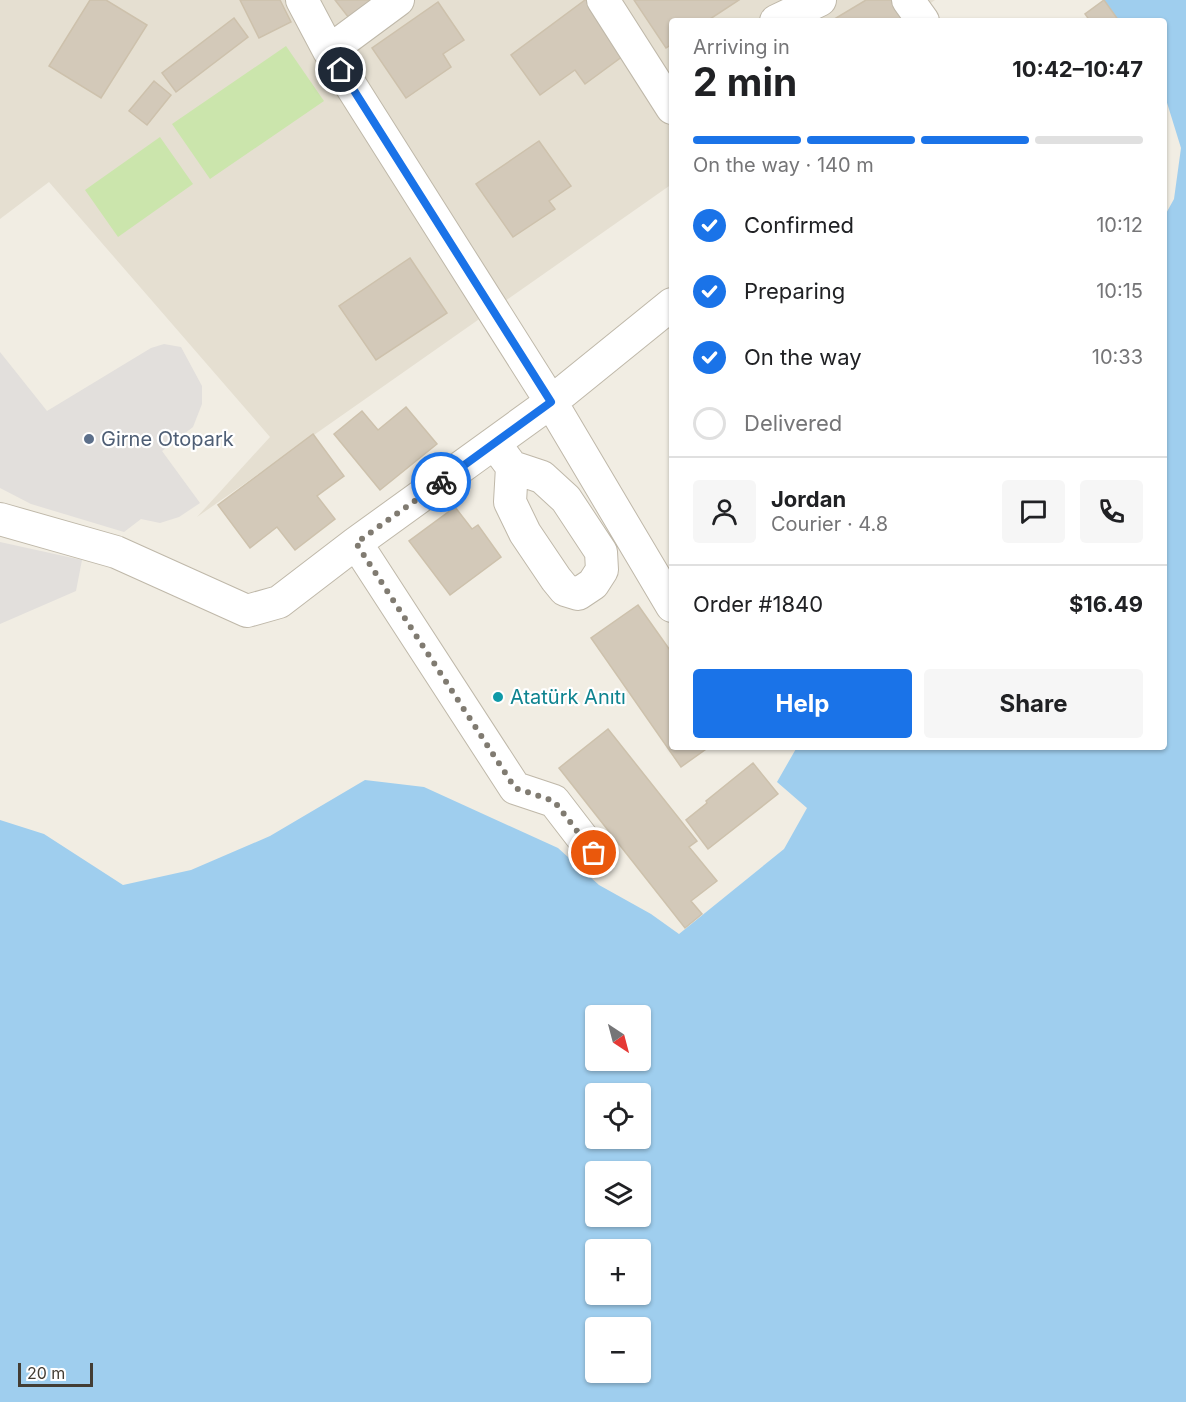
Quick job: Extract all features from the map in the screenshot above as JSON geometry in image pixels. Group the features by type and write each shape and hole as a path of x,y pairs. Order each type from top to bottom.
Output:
{"street":[{"path":"302,0 329,51 551,402 669,601"},
{"path":"329,51 398,0"},
{"path":"603,0 667,89"},
{"path":"782,18 820,0"},
{"path":"908,0 921,18"},
{"path":"0,519 116,552 247,611 279,602 356,543 503,455 551,402 669,306"},
{"path":"356,543 515,788 554,801 594,853"}],"shaded area":[{"path":"0,0 935,0 909,18 669,18 669,186 197,517 270,437 49,182 0,219"},
{"name":"Girne Otopark","path":"164,344 181,347 202,386 202,404 193,427 162,451 200,503 179,517 160,523 141,519 124,532 31,504 0,488 0,352 47,411 151,348"},
{"path":"0,542 82,560 76,591 0,624"}],"green space":[{"path":"286,46 324,101 210,179 172,124"},
{"path":"160,137 193,184 118,237 85,190"}],"water":[{"path":"1103,0 1186,0 1186,1402 0,1402 0,820 44,834 123,885 191,870 270,836 365,780 424,787 558,848 599,885 651,914 679,934 784,849 807,808 777,782 795,750 1167,750 1167,212 1174,199 1181,148 1167,103 1167,18 1117,18"}],"building":[{"path":"90,0 106,0 147,25 101,98 49,66"},
{"path":"240,0 280,0 291,22 259,38"},
{"path":"335,0 372,0 349,18"},
{"path":"588,0 627,53 585,84 575,70 540,95 511,55"},
{"path":"634,0 739,0 712,18 669,18 669,46 666,48"},
{"path":"866,0 905,0 916,18 836,18"},
{"path":"1104,0 1117,18 1088,18 1085,14"},
{"path":"438,2 464,40 443,54 451,67 406,98 372,48"},
{"path":"234,18 248,37 176,92 162,73"},
{"path":"154,81 171,95 147,125 129,111"},
{"path":"539,141 571,186 549,201 555,209 513,237 476,184"},
{"path":"410,258 447,313 376,360 339,306"},
{"path":"406,407 437,444 380,490 334,434 362,411 378,430"},
{"path":"313,434 344,476 317,496 335,519 295,550 277,527 250,548 218,505"},
{"path":"455,507 472,529 478,525 501,557 450,595 409,541"},
{"path":"638,605 669,649 669,750 591,638"},
{"path":"608,729 697,841 689,847 717,881 691,901 702,914 685,928 559,768"},
{"path":"669,750 705,750 681,767"},
{"path":"753,763 778,794 708,849 686,820"}],"way so far":[{"path":"441,482 356,543 515,788 554,801 594,853"}],"place":[{"name":"Girne Otopark","path":"89,439"},
{"name":"Atatürk Anıtı","path":"498,697"}],"route":[{"path":"341,70 551,402 441,482"}]}
